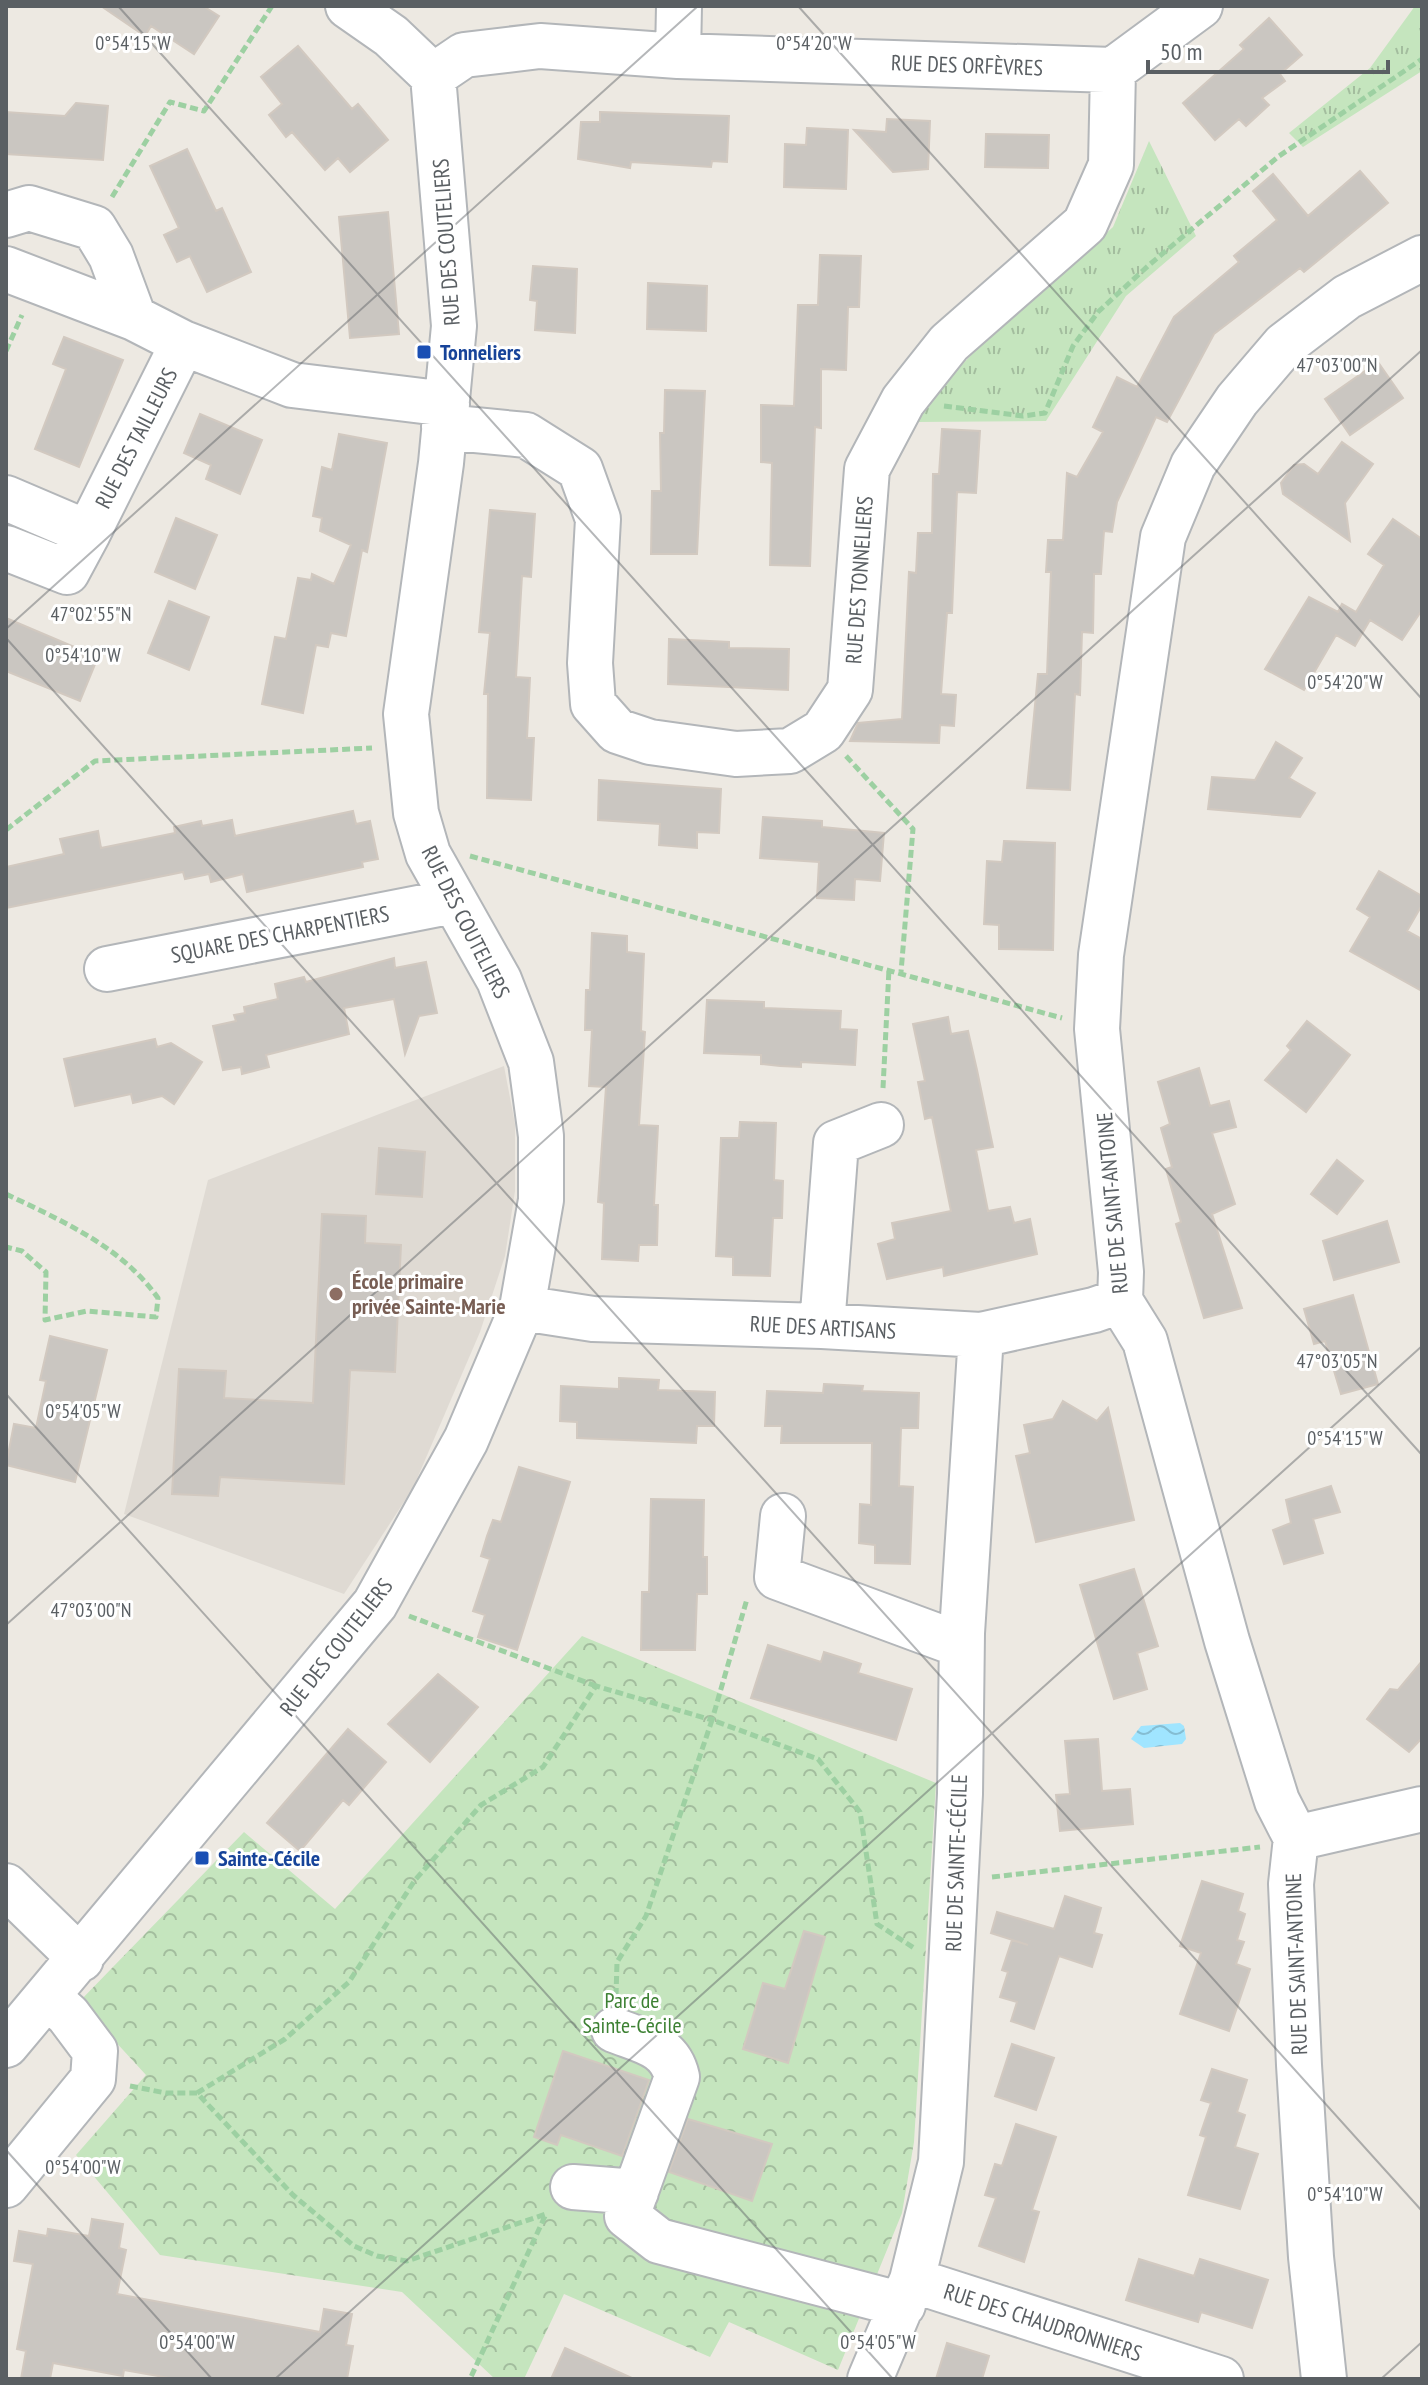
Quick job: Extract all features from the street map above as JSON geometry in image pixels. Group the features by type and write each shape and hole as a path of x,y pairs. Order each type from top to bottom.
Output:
{"street":[{"path":"348,6 391,36 433,76"},
{"path":"678,56 679,6"},
{"path":"1113,70 1200,6"},
{"name":"RUE DES ORFÈVRES","path":"433,76 464,55 540,46 678,56 1113,70"},
{"name":"RUE DES TONNELIERS","path":"6,269 134,318 183,343 292,385 526,435 580,469 598,519 590,663 593,704 617,731 650,742 736,754 790,751 823,731 850,690 867,469 903,401 949,343 1085,224 1111,165 1113,70"},
{"name":"RUE DES COUTELIERS","path":"6,2045 375,1604 466,1440 522,1308 541,1200 541,1136 531,1062 499,980 428,854 416,813 406,714 446,416 454,326 433,76"},
{"path":"6,215 29,208 94,228 111,256 134,318"},
{"name":"RUE DE SAINT-ANTOINE","path":"1324,2379 1311,2257 1298,2050 1291,1884 1296,1838 1277,1801 1231,1656 1145,1341 1120,1301 1121,1272 1097,1029 1101,955 1163,537 1193,465 1237,400 1284,345 1347,297 1422,258"},
{"name":"RUE DES TAILLEURS","path":"6,548 67,572 183,343"},
{"name":"RUE DES TAILLEURS","path":"6,498 88,533"},
{"name":"SQUARE DES CHARPENTIERS","path":"107,969 454,901"},
{"path":"822,1326 836,1143 881,1125"},
{"name":"RUE DES ARTISANS","path":"522,1308 593,1319 822,1326 981,1335 1094,1310 1120,1301"},
{"name":"RUE DE SAINTE-CÉCILE","path":"870,2379 907,2292 941,2162 956,1881 961,1645 981,1335"},
{"path":"783,1516 777,1577 961,1645"},
{"path":"1296,1838 1422,1809"},
{"path":"6,1886 81,1959"},
{"path":"6,2185 93,2079 95,2051 68,2015 47,1996"},
{"path":"573,2187 636,2192 677,2077 674,2062 663,2049 614,2030"},
{"name":"RUE DES CHAUDRONNIERS","path":"636,2192 627,2216 659,2241 907,2292 1221,2379"}],"path":[{"path":"94,228 170,102 204,111 272,6"},
{"path":"903,401 1023,416 1045,413 1073,346 1098,312 1279,156 1422,59"},
{"path":"823,731 913,829 901,972"},
{"path":"6,830 95,761 409,746"},
{"path":"428,854 474,856 901,972 1097,1029"},
{"path":"881,1125 889,969"},
{"path":"6,1194 108,1247 144,1278 158,1298 156,1317 87,1311 45,1320 46,1272 22,1251 6,1247"},
{"path":"614,2030 617,1962 646,1916 712,1720 744,1601 777,1577"},
{"path":"375,1604 596,1686 712,1720 818,1759 860,1812 877,1924 952,1973"},
{"path":"93,2079 166,2093 197,2093 285,2039 349,1982 415,1880 481,1805 543,1767 596,1686"},
{"path":"956,1881 1254,1848 1296,1838"},
{"path":"197,2093 293,2195 354,2246 377,2256 407,2261 546,2214 470,2379"}],"shaded area":[{"name":"École primaire privée Sainte-Marie","path":"504,1066 515,1124 515,1191 505,1256 480,1332 413,1488 344,1594 124,1514 208,1180"}],"green space":[{"path":"1415,6 1422,6 1422,71 1303,147 1289,133 1370,68"},
{"path":"1149,141 1196,236 1126,296 1046,421 916,422 924,404 979,347 1113,227"},
{"name":"Parc de Sainte-Cécile","path":"582,1636 936,1783 914,2142 902,2213 838,2370 729,2322 710,2357 564,2294 524,2379 495,2379 402,2292 160,2255 76,2155 146,2075 79,2002 244,1832 335,1909"}],"water":[{"path":"1180,1723 1184,1726 1186,1739 1182,1744 1144,1748 1131,1739 1141,1726"}],"building":[{"path":"101,6 203,6 219,16 194,54 151,26 145,36"},
{"path":"1269,18 1302,55 1280,74 1285,81 1262,98 1269,105 1246,126 1239,119 1215,140 1183,103 1244,49 1240,45"},
{"path":"298,46 352,109 358,104 388,140 350,172 338,158 325,170 292,132 286,137 269,115 282,104 261,77"},
{"path":"76,103 108,106 103,160 6,154 6,112 65,116"},
{"path":"600,112 729,116 727,162 712,161 711,167 631,162 630,168 578,159 581,122 600,122"},
{"path":"887,119 930,121 928,169 893,172 854,130 886,132"},
{"path":"807,128 848,130 846,189 784,187 785,144 806,145"},
{"path":"986,134 1049,135 1048,168 985,167"},
{"path":"187,149 216,211 222,208 251,272 207,292 190,256 177,262 164,235 179,228 150,166"},
{"path":"1360,171 1388,203 1304,272 1300,268 1214,334 1167,422 1156,417 1117,502 1112,532 1104,531 1101,574 1094,574 1093,633 1082,632 1080,695 1075,694 1070,790 1027,788 1038,674 1047,674 1051,572 1046,572 1048,540 1063,540 1067,473 1077,477 1103,432 1093,427 1117,377 1137,387 1174,317 1239,262 1234,256 1277,220 1253,191 1273,174 1308,216"},
{"path":"388,212 399,334 350,338 339,217"},
{"path":"820,255 861,256 859,307 848,307 846,370 821,369 821,428 815,427 810,566 770,565 772,463 761,462 761,405 794,406 798,305 818,305"},
{"path":"533,266 577,269 575,333 535,330 537,301 530,300"},
{"path":"648,283 707,286 706,331 647,329"},
{"path":"64,337 123,360 79,467 35,449 66,369 53,364"},
{"path":"1378,362 1403,398 1350,435 1325,399"},
{"path":"665,390 705,391 697,554 651,554 652,491 661,491 660,433 664,433"},
{"path":"200,414 262,440 240,494 206,479 211,465 184,453"},
{"path":"942,429 980,431 976,493 957,492 952,613 947,613 941,694 956,695 954,726 940,725 939,743 850,741 858,723 902,719 909,572 916,573 918,533 932,533 933,474 939,474"},
{"path":"339,434 387,443 367,552 362,550 346,636 331,633 328,647 316,645 303,713 262,704 275,637 286,639 298,578 311,580 312,574 334,584 351,545 320,531 322,518 313,516 322,467 332,470"},
{"path":"1342,442 1373,464 1345,503 1350,541 1283,494 1281,483 1294,465 1304,464 1318,474"},
{"path":"490,510 535,514 531,577 522,576 516,677 530,678 527,738 534,738 531,800 487,798 488,694 484,694 490,633 479,632"},
{"path":"176,518 217,535 195,589 155,572"},
{"path":"1393,519 1422,539 1422,610 1402,640 1370,620 1355,646 1336,635 1304,690 1265,669 1309,597 1338,612 1342,604 1356,612 1384,565 1368,554"},
{"path":"169,601 209,617 189,670 148,653"},
{"path":"6,618 98,657 80,701 6,671"},
{"path":"669,639 729,642 729,648 789,649 788,690 668,684"},
{"path":"1276,742 1302,758 1289,778 1315,793 1300,817 1208,809 1212,777 1255,780"},
{"path":"599,780 721,789 719,833 697,832 697,848 659,845 660,824 598,820"},
{"path":"353,811 356,824 370,821 378,859 362,862 363,867 247,892 243,874 211,882 209,874 185,879 183,872 6,908 6,867 64,854 60,839 98,831 101,848 175,833 174,827 201,821 202,826 232,820 235,836"},
{"path":"763,817 822,821 822,827 884,833 880,881 855,879 854,900 817,898 819,862 760,858"},
{"path":"1004,841 1055,843 1053,950 999,949 999,925 984,924 987,861 1002,862"},
{"path":"1379,871 1422,896 1422,905 1407,931 1422,939 1422,991 1350,951 1370,917 1357,909"},
{"path":"592,933 627,936 627,952 644,954 641,1031 645,1032 639,1125 658,1126 654,1205 658,1205 657,1245 639,1245 638,1261 602,1259 604,1203 598,1202 606,1087 589,1086 592,1030 585,1030"},
{"path":"394,958 395,968 426,962 437,1013 419,1016 405,1054 394,999 344,1008 349,1034 266,1055 269,1067 242,1074 241,1067 223,1070 213,1026 236,1021 234,1015 245,1013 244,1007 278,999 275,984 304,977 306,982"},
{"path":"707,1000 764,1002 764,1008 841,1011 840,1029 857,1030 855,1065 801,1062 801,1067 780,1066 761,1064 761,1055 704,1053"},
{"path":"948,1017 951,1034 968,1031 993,1147 976,1150 988,1211 1010,1207 1014,1223 1030,1219 1037,1254 944,1276 943,1267 887,1279 878,1244 895,1239 892,1223 951,1211 932,1117 925,1119 918,1082 925,1081 913,1024"},
{"path":"1307,1021 1350,1055 1306,1112 1265,1080 1291,1050 1287,1046"},
{"path":"155,1039 157,1047 171,1043 202,1062 174,1104 162,1096 133,1103 131,1094 75,1106 64,1059"},
{"path":"1199,1068 1210,1106 1229,1101 1236,1127 1212,1133 1235,1204 1212,1214 1242,1308 1204,1318 1176,1224 1181,1222 1166,1169 1172,1167 1161,1128 1170,1124 1158,1082"},
{"path":"740,1122 776,1123 774,1180 783,1181 782,1218 773,1218 770,1276 733,1275 733,1257 716,1256 721,1138 739,1138"},
{"path":"379,1148 425,1152 422,1197 376,1194"},
{"path":"1337,1160 1363,1181 1337,1214 1311,1194"},
{"path":"322,1214 366,1216 365,1243 401,1245 395,1372 350,1370 344,1484 220,1477 218,1496 172,1494 179,1369 226,1371 224,1398 313,1403"},
{"path":"1387,1221 1399,1262 1334,1280 1323,1241"},
{"path":"1353,1295 1378,1384 1341,1394 1325,1341 1314,1344 1304,1309"},
{"path":"50,1336 107,1350 75,1482 6,1465 14,1424 36,1428 46,1381 40,1380"},
{"path":"619,1378 659,1380 658,1390 715,1392 714,1426 697,1426 696,1443 577,1438 577,1422 560,1421 561,1386 619,1389"},
{"path":"824,1384 863,1386 862,1391 919,1393 918,1428 901,1428 899,1486 913,1487 910,1564 875,1563 875,1545 859,1543 860,1504 871,1505 872,1443 781,1443 782,1426 765,1426 767,1391 823,1393"},
{"path":"1063,1401 1097,1421 1108,1408 1134,1520 1036,1542 1016,1456 1030,1453 1024,1425 1053,1419"},
{"path":"519,1467 570,1482 517,1650 478,1637 485,1615 473,1611 490,1559 481,1556 487,1536 493,1520 501,1522"},
{"path":"1331,1486 1340,1512 1313,1519 1323,1553 1284,1564 1273,1530 1291,1523 1286,1500"},
{"path":"651,1499 704,1500 703,1557 707,1557 707,1594 697,1594 695,1650 641,1650 642,1592 649,1592"},
{"path":"1134,1569 1158,1646 1137,1653 1147,1689 1114,1699 1080,1585"},
{"path":"768,1645 821,1662 824,1652 861,1664 858,1673 912,1689 896,1740 751,1698"},
{"path":"1422,1661 1422,1738 1409,1752 1367,1719 1390,1689 1398,1690"},
{"path":"438,1674 478,1707 430,1762 388,1724"},
{"path":"348,1729 386,1762 349,1805 343,1800 300,1851 267,1823"},
{"path":"1098,1739 1102,1791 1130,1789 1133,1824 1060,1831 1056,1795 1070,1794 1065,1741"},
{"path":"1202,1881 1243,1894 1238,1911 1245,1914 1237,1940 1244,1942 1236,1964 1250,1969 1229,2031 1180,2014 1201,1953 1180,1946"},
{"path":"1065,1896 1101,1908 1094,1933 1102,1935 1092,1967 1059,1956 1034,2029 1011,2021 1017,2002 1000,1997 1008,1972 1002,1970 1012,1940 1028,1945 991,1933 997,1912 1054,1929"},
{"path":"804,1931 825,1937 788,2063 743,2049 763,1983 785,1989"},
{"path":"1012,2044 1054,2058 1036,2110 995,2096"},
{"path":"563,2051 649,2080 622,2156 561,2135 557,2145 534,2137"},
{"path":"1212,2069 1247,2080 1237,2112 1245,2115 1235,2147 1258,2154 1240,2209 1188,2195 1206,2137 1200,2135 1211,2103 1201,2100"},
{"path":"688,2119 772,2144 752,2201 669,2172"},
{"path":"1016,2124 1056,2137 1032,2210 1039,2212 1024,2262 979,2246 996,2198 985,2195 995,2164 1002,2166"},
{"path":"92,2219 123,2224 119,2248 126,2250 117,2294 320,2332 324,2309 352,2314 346,2345 353,2346 347,2379 175,2379 124,2370 123,2376 53,2363 50,2379 21,2379 26,2351 17,2349 33,2264 14,2261 19,2231 47,2236 48,2229 89,2236"},
{"path":"1139,2259 1194,2276 1200,2259 1268,2280 1252,2328 1201,2312 1198,2322 1126,2300"},
{"path":"947,2343 989,2356 982,2379 936,2379"},
{"path":"565,2348 634,2379 551,2379"}],"place":[{"name":"Tonneliers","path":"424,352"},
{"name":"École primaire privée Sainte-Marie","path":"336,1294"},
{"name":"Sainte-Cécile","path":"202,1858"}]}
